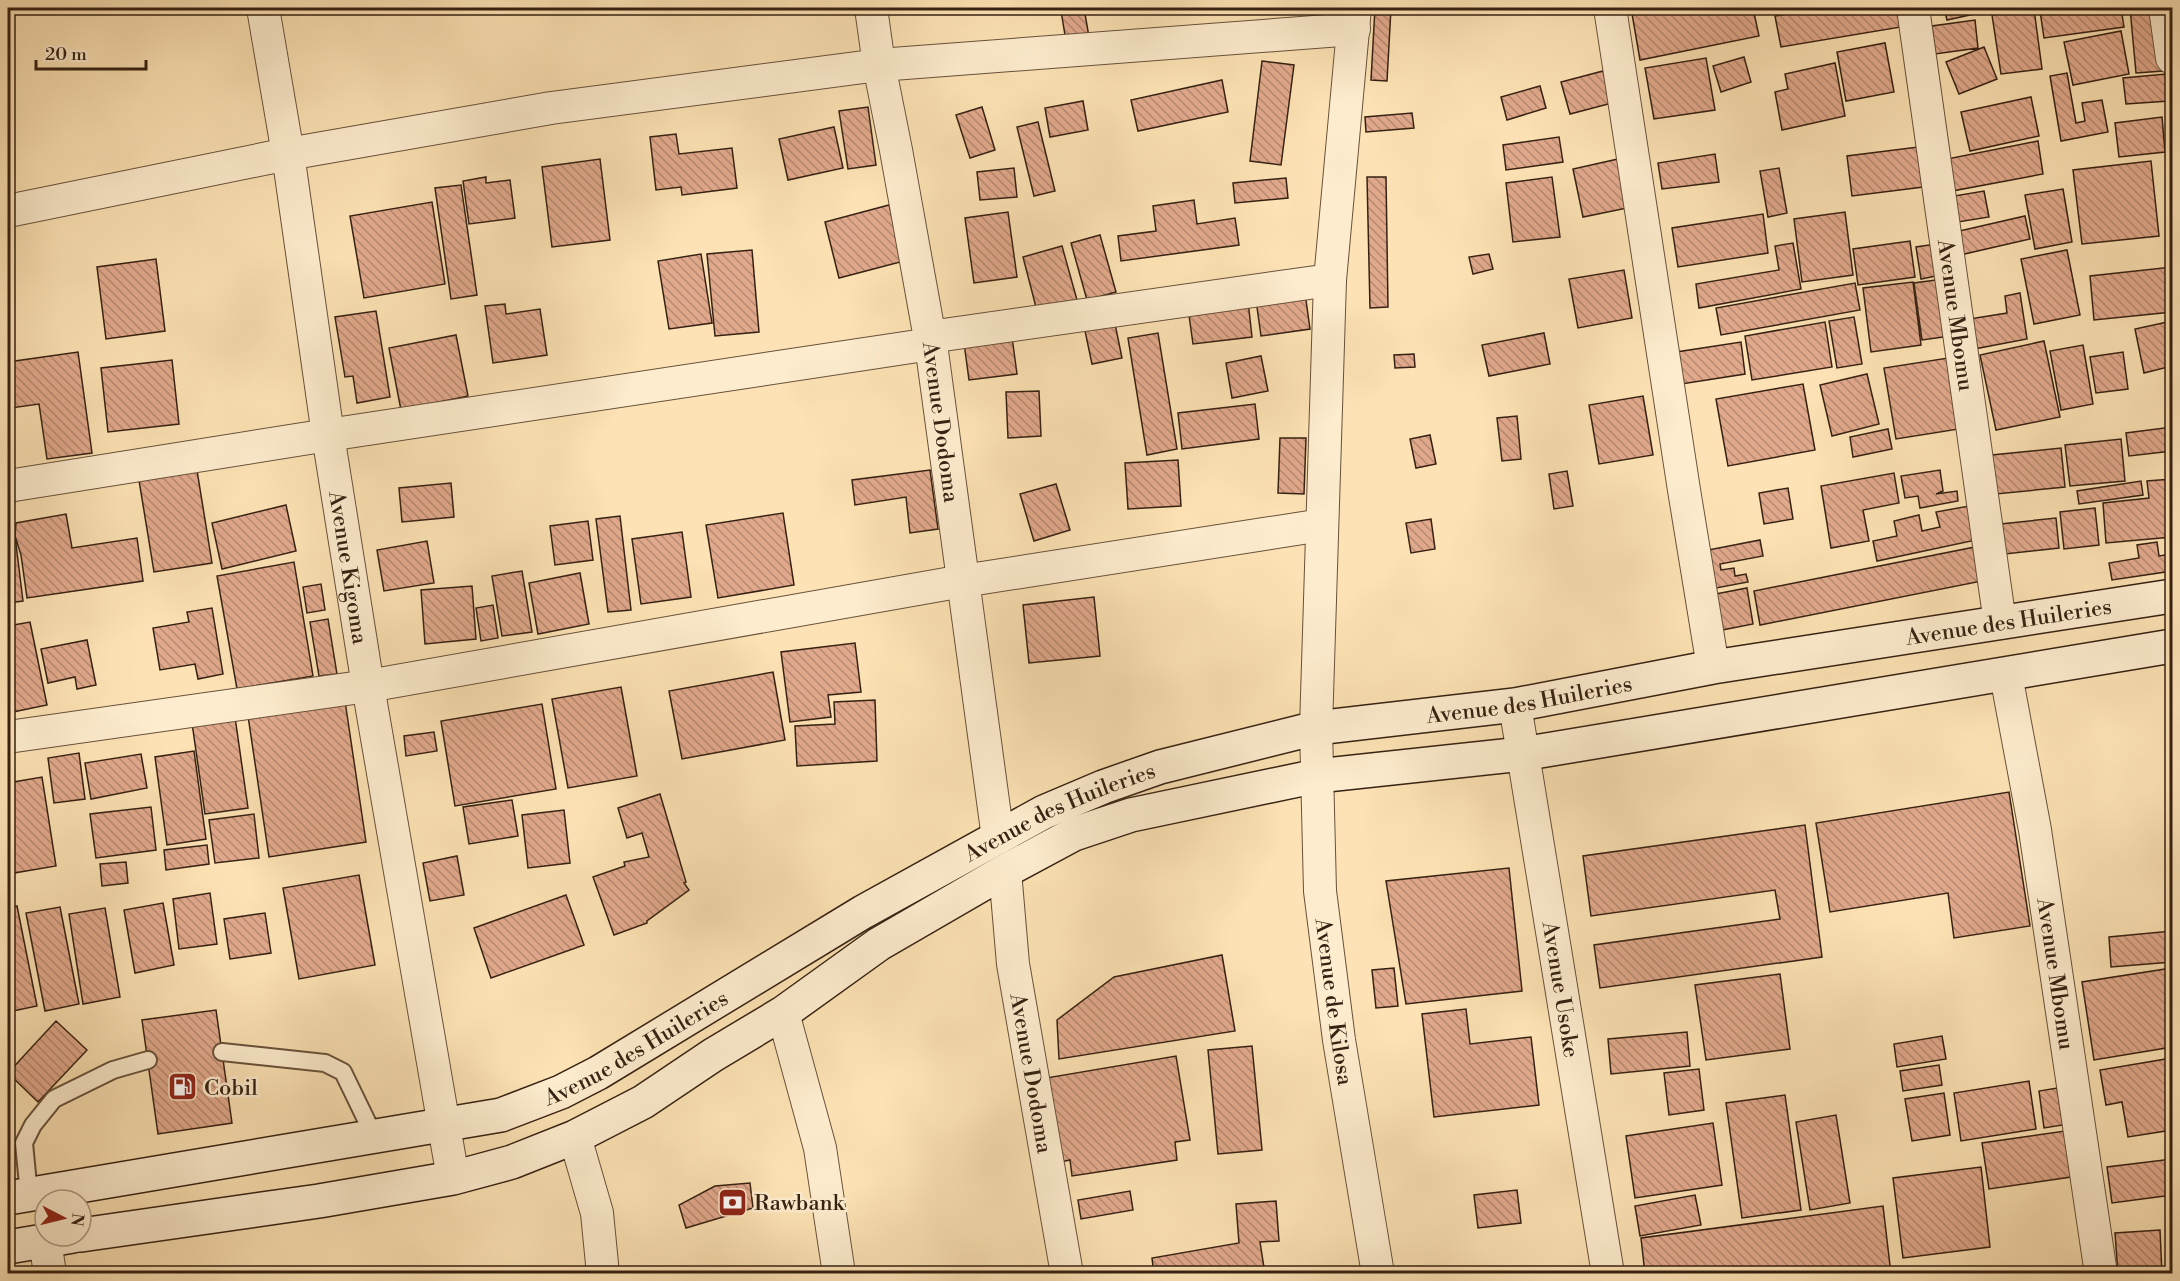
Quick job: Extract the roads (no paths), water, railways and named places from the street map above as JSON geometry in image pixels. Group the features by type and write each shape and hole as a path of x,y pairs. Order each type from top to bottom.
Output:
{"main road":[{"name":"Avenue des Huileries","path":"18,1197 501,1115 561,1092 579,1082 663,1034 863,912 1044,812 1132,777 1220,750 1316,728 1515,705 1713,667 2172,596"},
{"name":"Avenue des Huileries","path":"93,1233 320,1201 453,1178 512,1162 575,1137 643,1102 713,1055 783,1013 879,944 1005,871 1074,834 1131,815 1317,776 1522,754 2172,646"},
{"path":"8,1247 33,1243"}],"street":[{"name":"Avenue Kigoma","path":"263,8 288,154 328,435 368,686 453,1178"},
{"name":"Avenue Dodoma","path":"871,8 879,65 897,150 930,340 998,838"},
{"path":"1610,8 1713,667"},
{"name":"Avenue Mbomu","path":"1912,8 2000,622"},
{"path":"2165,8 2172,58"},
{"path":"8,211 288,154 550,108 879,65 1355,18"},
{"name":"Avenue de Kilosa","path":"1355,18 1330,280 1316,728 1320,891 1339,1040 1378,1274"},
{"path":"8,486 930,340 1330,280"},
{"path":"8,737 368,686 963,581 1322,525"},
{"name":"Avenue Mbomu","path":"2006,675 2035,830 2101,1274"},
{"name":"Avenue Usoke","path":"1515,705 1608,1274"},
{"name":"Avenue Dodoma","path":"1005,871 1013,964 1067,1274"},
{"path":"783,1013 820,1148 839,1274"},
{"path":"575,1137 597,1213 603,1274"},
{"path":"50,1274 56,1248"}],"lane":[{"path":"222,1052 325,1063 343,1072 374,1137"},
{"path":"18,1197 24,1143 33,1125 54,1099 113,1070 148,1060"}],"place":[{"name":"Cobil","path":"183,1087"},
{"name":"Rawbank","path":"733,1202"}]}
